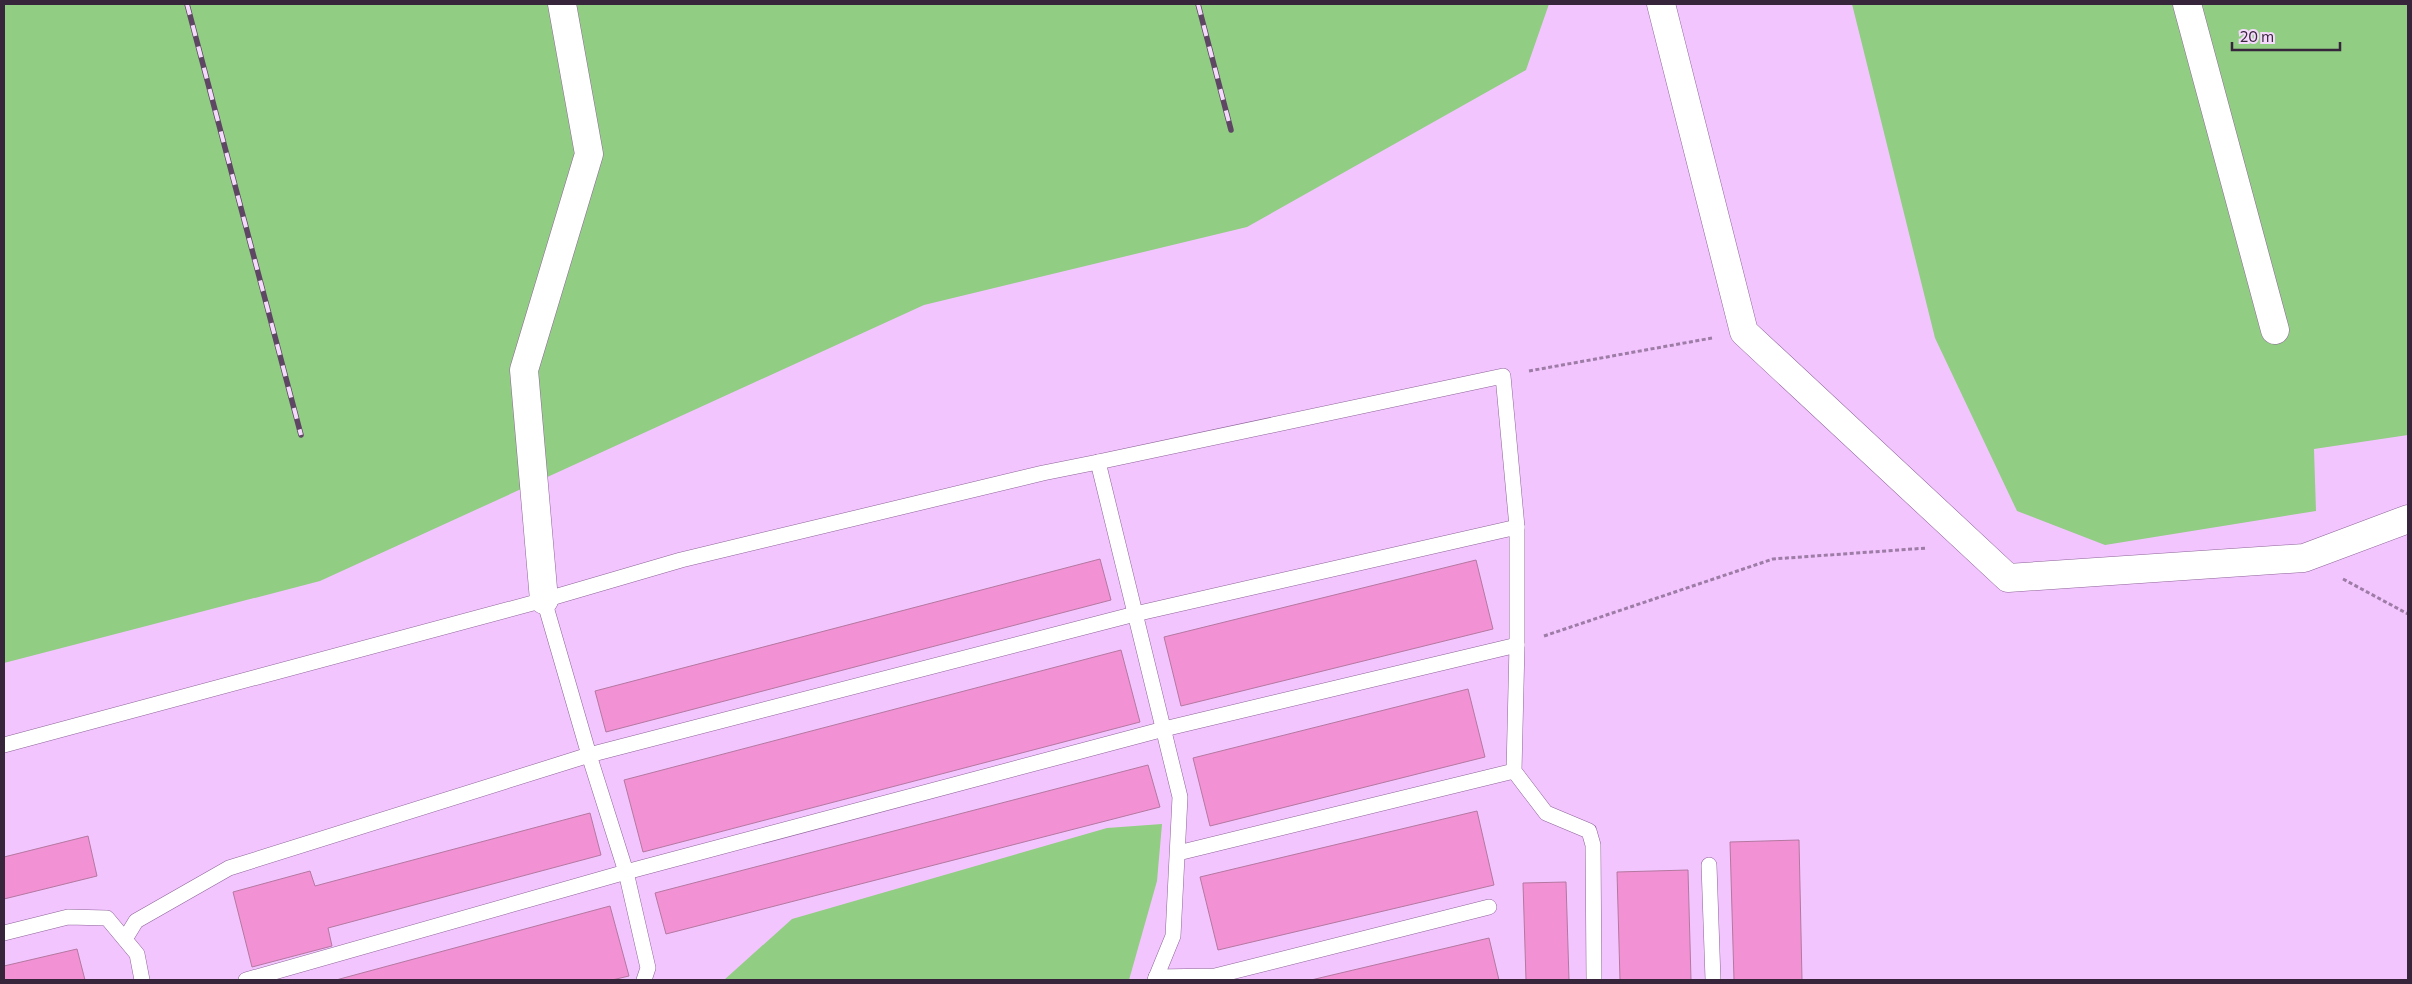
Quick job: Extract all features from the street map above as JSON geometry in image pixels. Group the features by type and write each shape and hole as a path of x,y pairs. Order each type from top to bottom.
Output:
{"street":[{"path":"544,600 524,370 589,154 562,4"},
{"path":"1661,4 1744,332 2008,578 2304,558 2408,519"},
{"path":"2187,4 2275,330"}],"lane":[{"path":"4,745 544,600 690,558 1043,472 1502,376 1517,527 1514,771 1546,813 1589,831 1593,845 1594,980"},
{"path":"1098,462 1180,797 1174,936 1155,979 1215,976 1489,907"},
{"path":"124,939 136,921 229,868 589,755 1135,614 1517,527"},
{"path":"544,600 589,755 626,872 648,968 644,980"},
{"path":"246,980 626,872 1164,729 1517,645"},
{"path":"1178,853 1514,771"},
{"path":"1710,865 1714,980"},
{"path":"4,933 68,917 107,918 137,954 142,980"}],"path":[{"path":"1502,376 1744,332"},
{"path":"1517,645 1772,559 1973,546"},
{"path":"2304,558 2408,614"}],"green space":[{"path":"4,4 1549,4 1526,70 1247,227 924,305 320,581 4,663"},
{"path":"1852,4 2408,4 2408,435 2314,449 2316,511 2105,545 2017,511 1935,338"},
{"path":"1162,824 1157,881 1129,980 724,980 792,919 1107,828"}],"building":[{"path":"1100,559 1111,600 606,732 595,691"},
{"path":"1476,560 1493,629 1181,706 1164,637"},
{"path":"1121,650 1140,722 643,852 624,780"},
{"path":"1468,689 1485,757 1210,826 1193,758"},
{"path":"1148,765 1160,807 666,934 655,893"},
{"path":"1477,811 1494,885 1218,950 1200,877"},
{"path":"590,813 601,855 328,928 332,946 252,967 233,892 310,871 315,886"},
{"path":"88,836 97,876 4,899 4,857"},
{"path":"1799,840 1802,980 1734,980 1730,842"},
{"path":"1688,870 1691,980 1620,980 1617,872"},
{"path":"1566,882 1569,980 1526,980 1523,883"},
{"path":"610,906 629,976 612,980 336,980"},
{"path":"1489,938 1499,980 1311,980"},
{"path":"77,949 85,980 4,980 4,966"}],"railway":[{"path":"187,4 301,435"},
{"path":"1198,4 1231,130"}]}
